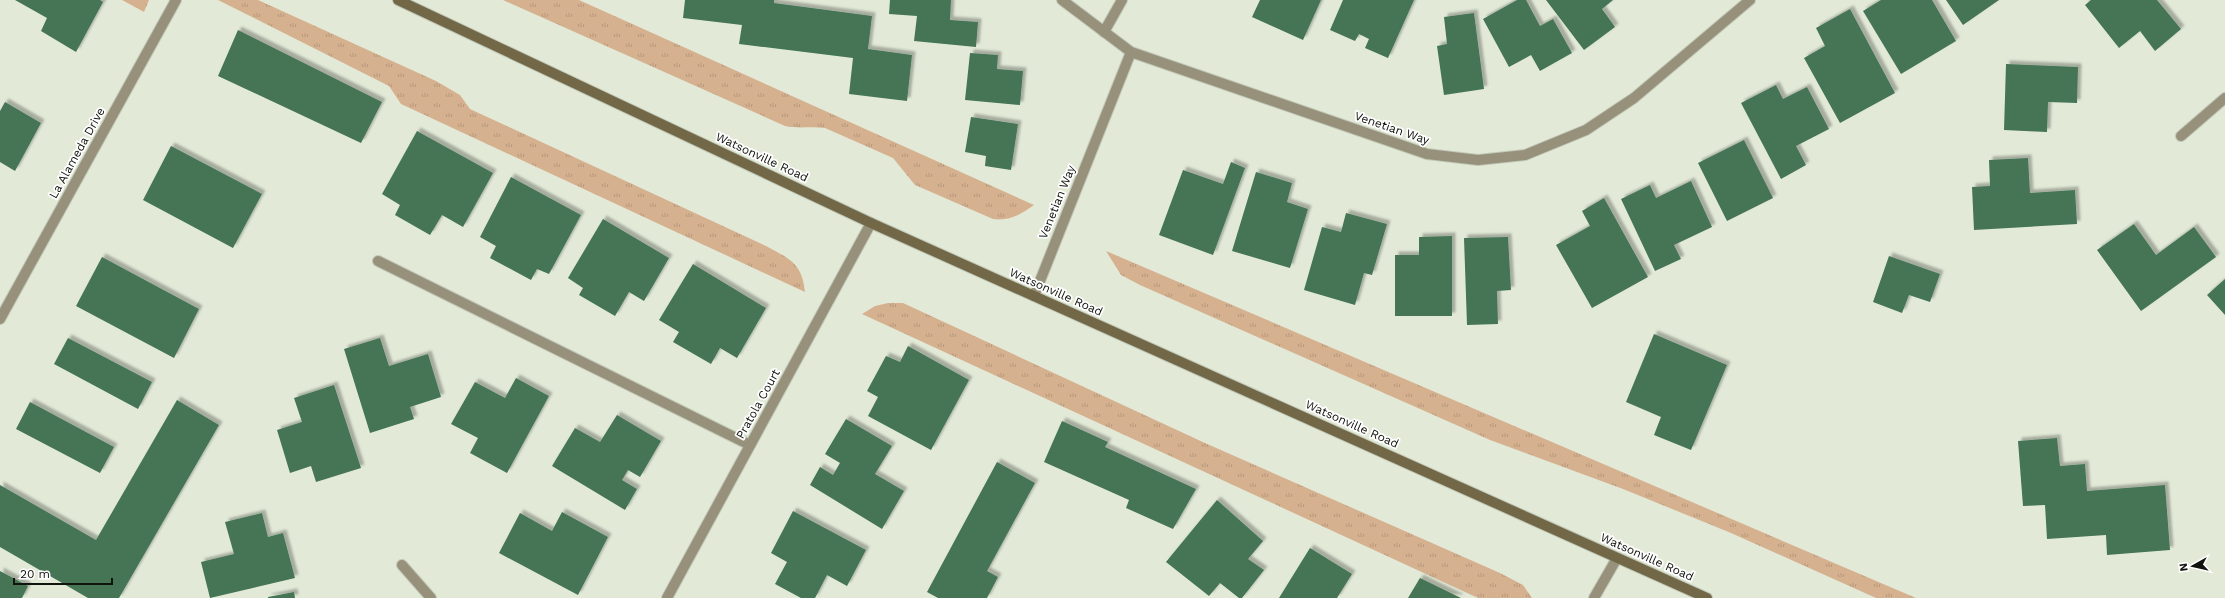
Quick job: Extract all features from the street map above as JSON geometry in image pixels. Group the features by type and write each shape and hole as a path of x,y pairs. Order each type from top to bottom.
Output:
{"main road":[{"name":"Watsonville Road","path":"398,0 871,223 1708,598"}],"street":[{"name":"La Alameda Drive","path":"0,319 176,0"},
{"name":"Venetian Way","path":"1062,0 1131,52 1427,154 1478,160 1525,155 1586,130 1634,98 1750,0"},
{"path":"1104,32 1122,0"},
{"name":"Venetian Way","path":"1034,296 1131,52"},
{"path":"2181,136 2225,98"},
{"name":"Pratola Court","path":"667,598 871,223"},
{"path":"378,261 750,444"},
{"path":"1594,598 1617,558"},
{"path":"402,565 431,598"}],"green space":[{"path":"122,0 149,0 144,12"},
{"path":"218,0 258,0 436,81 460,95 470,109 766,246 782,255 798,268 805,292 401,104 389,86"},
{"path":"503,0 579,0 1034,205 1024,212 1010,218 993,219 915,185 893,158 825,128 785,126"},
{"path":"1106,251 1916,598 1876,598 1731,533 1623,489 1490,440 1140,285 1121,275"},
{"path":"888,303 903,303 1205,443 1500,573 1523,585 1532,598 1478,598 862,314 875,306"}],"building":[{"path":"15,0 100,0 103,2 76,52 41,31 47,18"},
{"path":"685,0 774,0 774,3 872,16 868,49 912,55 907,101 849,94 853,58 739,44 742,25 683,18"},
{"path":"890,0 951,0 950,20 978,22 976,47 914,41 917,16 889,14"},
{"path":"1260,0 1321,0 1303,40 1252,17"},
{"path":"1343,0 1414,0 1388,58 1365,48 1369,39 1359,34 1355,41 1330,30"},
{"path":"1517,0 1526,0 1540,26 1553,19 1572,53 1540,71 1531,55 1509,67 1483,19"},
{"path":"1546,0 1613,0 1602,9 1615,27 1584,50"},
{"path":"1881,0 1932,0 1956,41 1901,74 1863,11"},
{"path":"1946,0 1999,0 1963,25"},
{"path":"2091,0 2157,0 2181,29 2155,51 2140,31 2119,48 2085,5"},
{"path":"1850,9 1895,93 1840,123 1804,58 1825,46 1816,28"},
{"path":"1474,13 1484,89 1444,95 1437,46 1447,44 1444,17"},
{"path":"238,30 382,102 361,143 218,76"},
{"path":"970,53 998,55 997,69 1023,71 1020,105 965,100"},
{"path":"2006,64 2078,67 2077,103 2048,102 2047,132 2004,130"},
{"path":"1776,85 1783,99 1807,87 1829,129 1796,146 1806,165 1781,179 1741,103"},
{"path":"5,102 41,123 15,171 0,162 0,111"},
{"path":"971,117 1018,124 1011,170 985,166 986,156 965,152"},
{"path":"417,131 493,173 463,227 442,215 430,235 395,215 400,205 382,194"},
{"path":"1744,140 1773,198 1727,221 1698,163"},
{"path":"171,146 262,194 233,248 143,200"},
{"path":"2028,158 2030,193 2075,190 2077,224 1974,230 1972,187 1990,186 1989,160"},
{"path":"1231,162 1245,168 1213,255 1159,235 1183,170 1223,184"},
{"path":"1256,172 1292,183 1287,202 1308,209 1290,268 1232,251"},
{"path":"511,177 581,215 549,274 537,269 531,280 490,258 496,246 480,237"},
{"path":"1691,181 1712,227 1674,245 1681,259 1655,271 1621,199 1650,185 1656,198"},
{"path":"1604,198 1648,277 1592,308 1556,245 1590,226 1582,211"},
{"path":"1346,213 1387,224 1372,275 1364,273 1355,305 1304,290 1322,227 1341,232"},
{"path":"603,219 669,258 644,301 629,292 615,316 579,295 583,288 568,278"},
{"path":"2134,224 2156,255 2194,227 2216,257 2141,311 2097,250"},
{"path":"1452,236 1452,316 1395,316 1395,255 1419,255 1419,237"},
{"path":"1508,237 1511,290 1497,291 1498,324 1467,325 1464,238"},
{"path":"1889,256 1940,274 1930,302 1909,295 1902,313 1873,302"},
{"path":"102,257 199,309 174,358 76,306"},
{"path":"693,264 766,308 737,358 720,348 711,364 673,342 679,332 659,320"},
{"path":"2225,279 2225,315 2207,295"},
{"path":"1654,334 1727,365 1691,450 1654,435 1661,417 1626,402"},
{"path":"68,338 152,382 138,409 54,364"},
{"path":"380,338 389,366 428,354 441,397 410,407 414,419 370,433 344,349"},
{"path":"908,346 969,380 931,450 868,416 878,397 867,391 886,356 900,362"},
{"path":"516,378 549,396 507,473 470,453 478,438 451,424 475,382 505,398"},
{"path":"334,385 361,468 316,482 311,466 290,473 277,430 302,422 294,398"},
{"path":"177,400 219,425 119,598 88,598 0,547 0,485 96,540"},
{"path":"30,402 114,447 100,473 16,429"},
{"path":"617,415 661,441 640,477 628,470 622,480 637,489 625,510 552,466 575,428 600,442"},
{"path":"846,419 892,446 875,474 904,491 882,529 810,485 820,467 833,475 840,463 825,454"},
{"path":"1062,421 1108,442 1105,447 1196,489 1173,529 1126,508 1129,500 1044,462"},
{"path":"2057,438 2060,466 2085,464 2087,491 2165,485 2170,550 2107,555 2106,535 2047,539 2045,505 2023,506 2018,441"},
{"path":"997,462 1035,483 987,571 998,577 987,598 938,598 927,592"},
{"path":"1217,500 1263,541 1248,559 1264,570 1242,598 1239,598 1220,583 1209,596 1166,562"},
{"path":"793,511 866,550 847,586 827,575 815,598 801,598 775,584 787,562 771,553"},
{"path":"562,512 608,537 578,595 499,553 520,513 552,531"},
{"path":"262,513 268,537 283,533 295,578 210,598 201,562 234,554 225,522"},
{"path":"1310,548 1352,574 1337,598 1279,598"},
{"path":"0,571 28,586 22,598 0,598"},
{"path":"1420,578 1461,598 1408,598"},
{"path":"294,592 295,598 268,598 268,597"}]}
